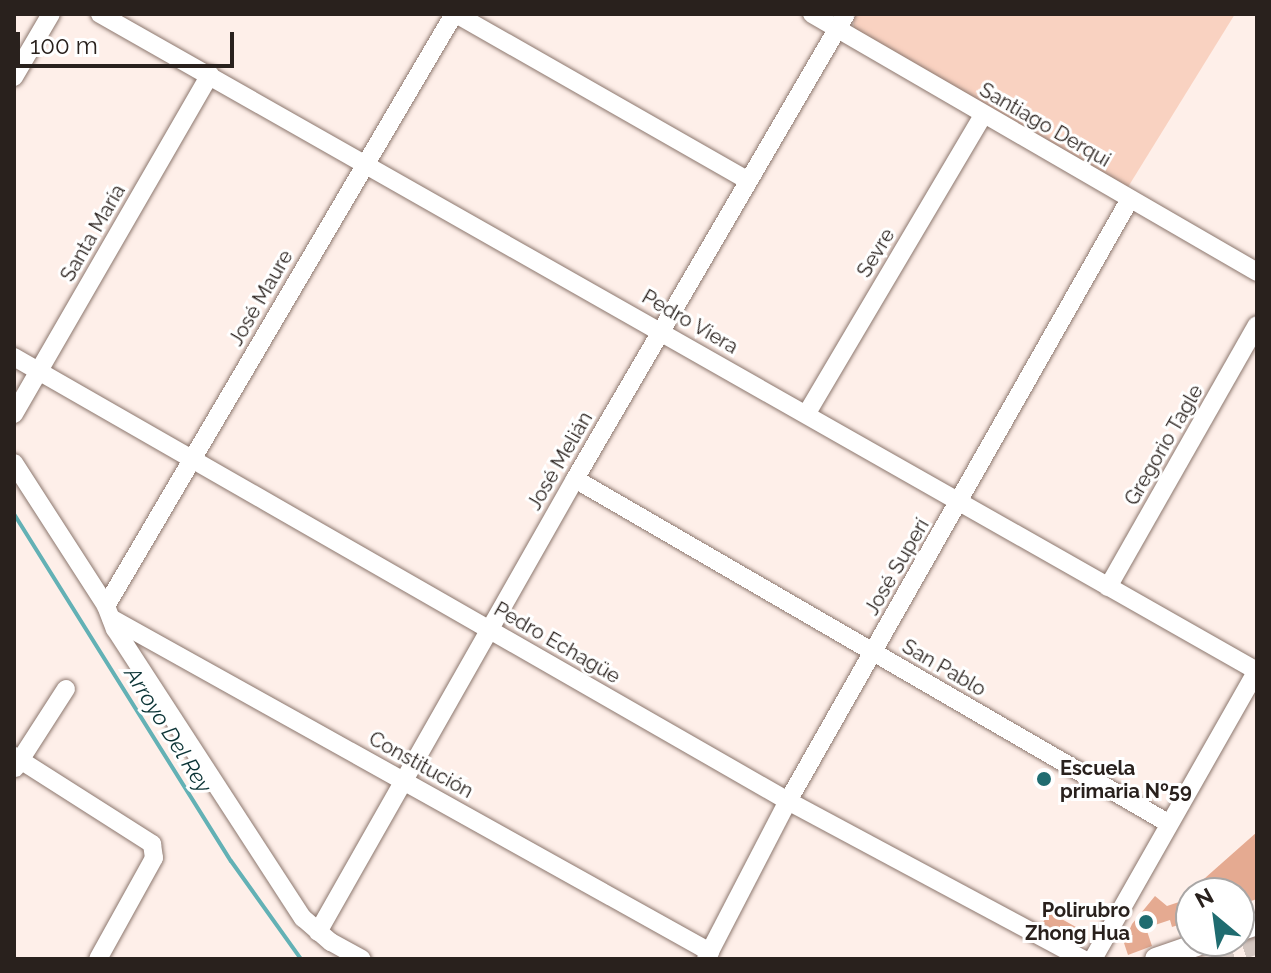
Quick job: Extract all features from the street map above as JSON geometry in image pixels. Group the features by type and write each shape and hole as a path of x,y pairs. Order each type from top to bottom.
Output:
{"main road":[{"path":"1156,959 1175,952"}],"street":[{"path":"14,77 51,14"},
{"name":"Pedro Viera","path":"100,14 366,162 1257,671"},
{"path":"455,14 747,180"},
{"name":"José Maure","path":"108,612 192,459 455,14"},
{"name":"Santiago Derqui","path":"812,14 842,21 983,115 1257,272"},
{"name":"José Melián","path":"318,932 575,479 842,21"},
{"name":"Santa María","path":"14,414 210,75"},
{"name":"Sevre","path":"807,413 983,115"},
{"name":"José Superí","path":"708,955 788,801 1130,199"},
{"name":"Gregorio Tagle","path":"1108,587 1257,325"},
{"name":"Pedro Echagüe","path":"14,357 788,801 1083,959"},
{"path":"14,463 108,612 115,629 303,918 318,932 362,959"},
{"name":"San Pablo","path":"575,479 1168,823"},
{"name":"Constitución","path":"108,612 708,955"},
{"path":"1093,959 1257,671"},
{"path":"66,689 16,762 147,840 154,852 150,866 98,959"}],"shaded area":[{"path":"853,14 1235,14 1128,187 854,30"}],"building":[{"path":"1257,832 1257,899 1255,877 1206,877"},
{"path":"1155,896 1167,906 1175,903 1175,926 1172,927 1170,920 1146,928 1152,946 1128,955 1124,943 1132,924"},
{"path":"1049,912 1081,930 1075,941 1043,923"}],"waterway":[{"name":"Arroyo Del Rey","path":"14,514 231,861 301,959"}],"tunnel":[{"path":"1212,959 1257,943"}],"place":[{"name":"Escuela primaria Nº59","path":"1044,779"},
{"name":"Polirubro Zhong Hua","path":"1146,922"}]}
